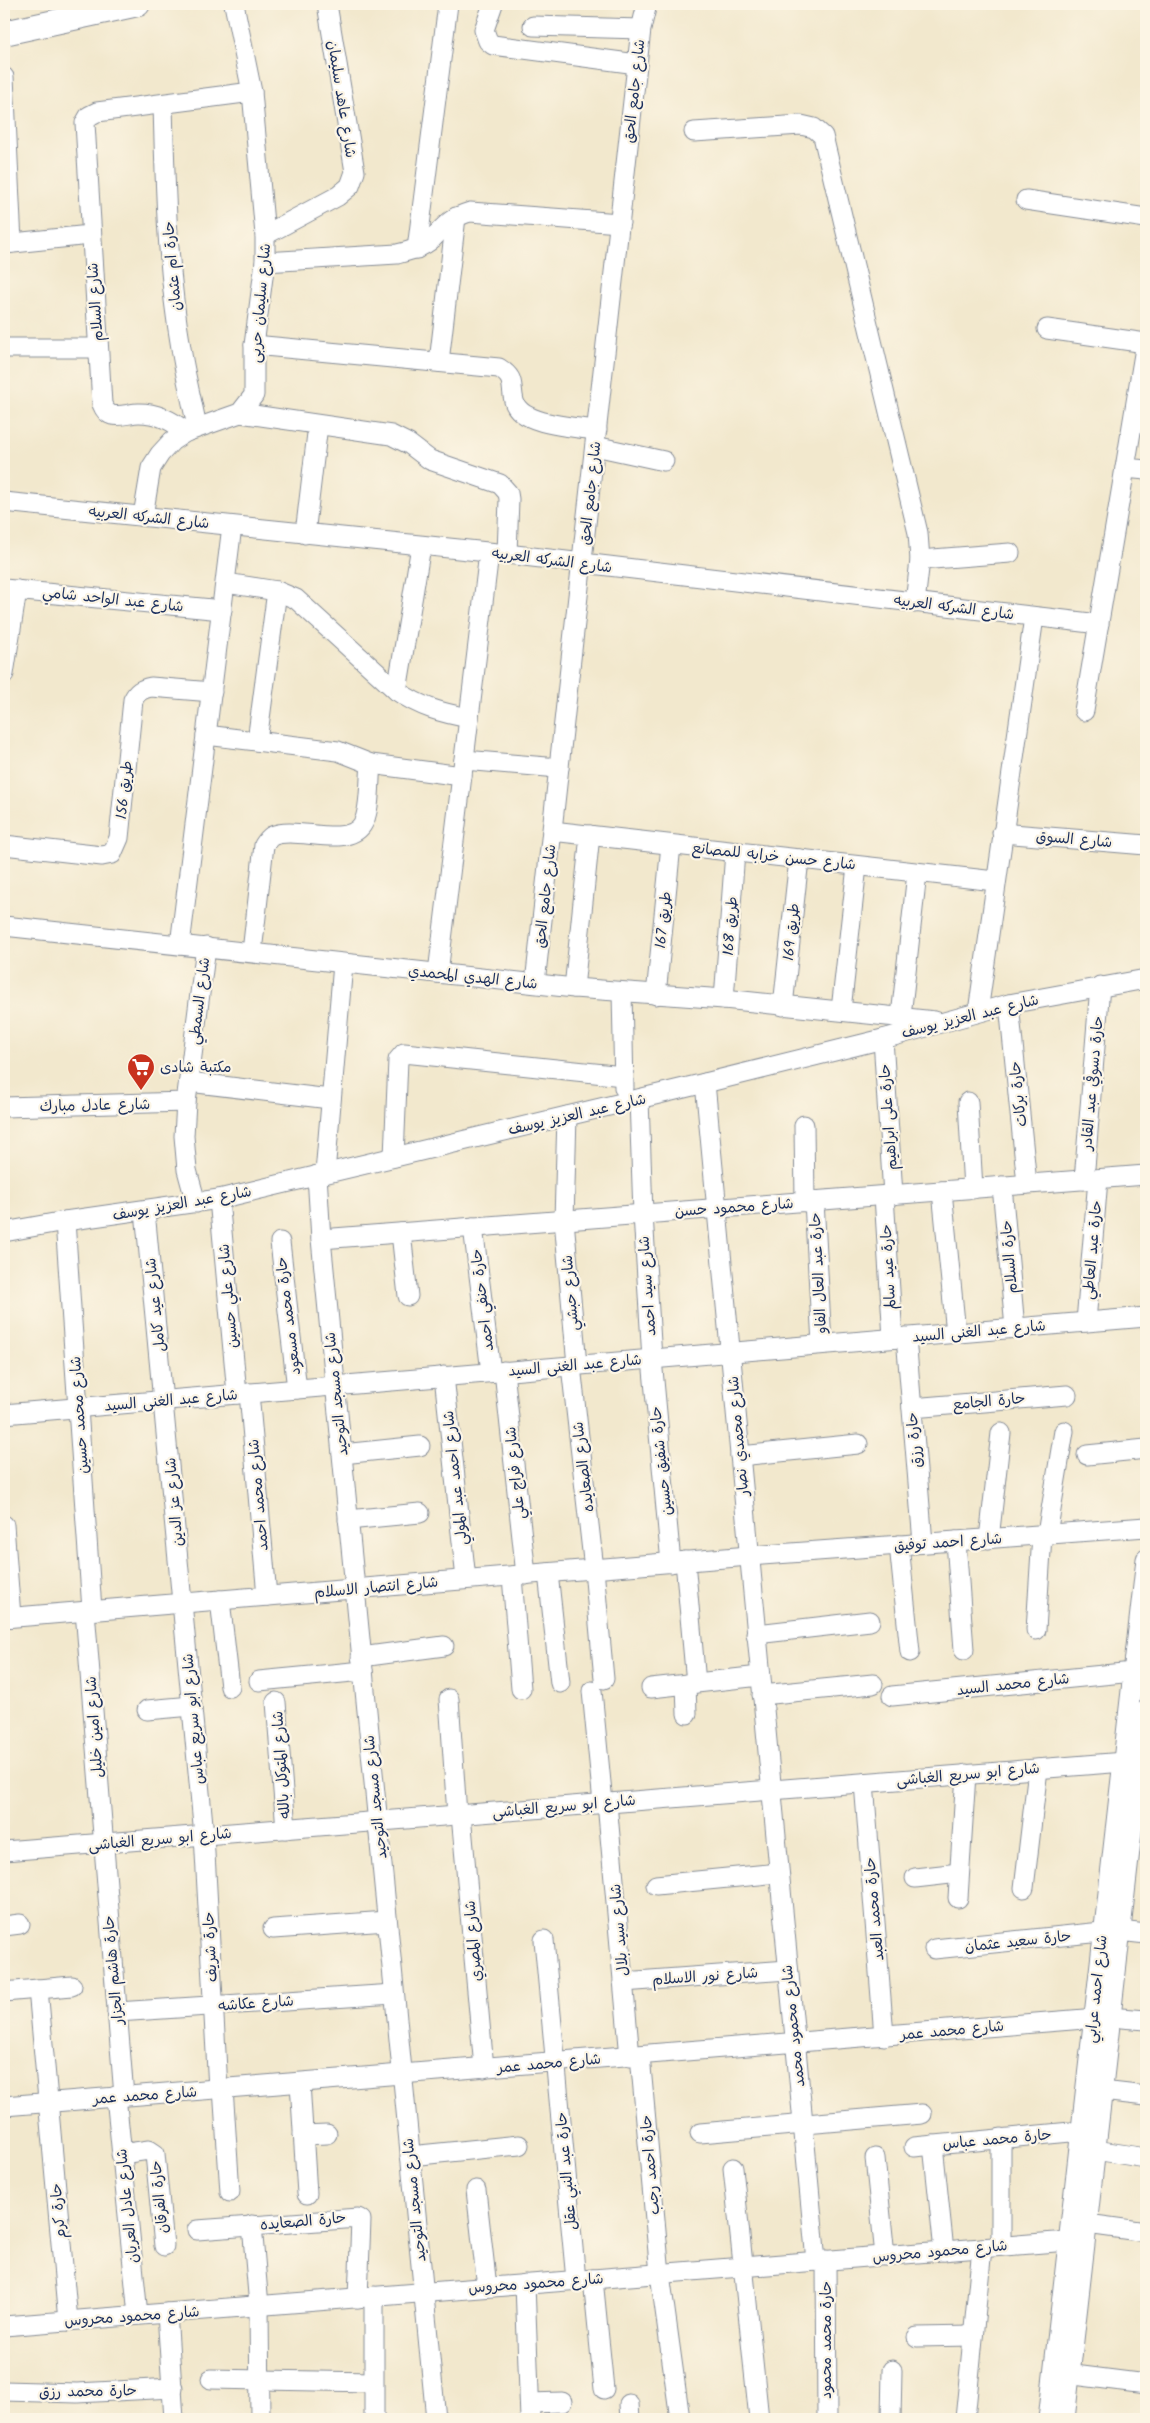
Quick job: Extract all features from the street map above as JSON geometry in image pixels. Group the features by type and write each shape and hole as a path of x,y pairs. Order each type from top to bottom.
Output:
{"main road":[{"path":"4,33 138,4"}],"street":[{"name":"شارع سليمان حربى","path":"234,4 252,92 265,235 265,262 254,345 254,395 240,413"},
{"name":"شارع عاهد سليمان","path":"265,235 338,196 350,186 355,172 327,4"},
{"path":"417,249 448,4"},
{"path":"492,4 484,30 488,41 493,45 638,64"},
{"name":"شارع جامع الحق","path":"535,983 641,29 647,4"},
{"path":"533,26 641,29"},
{"path":"4,77 8,243 90,235"},
{"path":"163,104 252,92"},
{"name":"شارع السلام","path":"163,104 97,112 89,116 85,123 100,395 105,411 111,415 139,413 154,415 192,429"},
{"name":"حارة ام عثمان","path":"163,104 165,183 171,262 180,347 192,429"},
{"path":"694,132 801,126 814,128 824,136 915,520 920,560 915,602"},
{"path":"1026,200 1146,218"},
{"path":"265,262 397,254 417,249 432,239 443,226 456,216 470,212 620,223"},
{"path":"439,362 456,216"},
{"path":"1047,329 1146,343 1084,711"},
{"path":"254,345 499,368 508,374 512,383 514,402 520,413 532,419 664,461"},
{"path":"4,348 98,348"},
{"path":"143,516 151,468 160,454 172,442 192,429 240,413 390,435 409,444 430,460 500,484 508,493 509,499 469,718 438,973"},
{"path":"305,534 318,425"},
{"path":"1125,468 1146,470"},
{"name":"شارع الشركه العربيه","path":"4,502 582,563 1099,624"},
{"path":"180,945 232,526"},
{"path":"397,691 421,546"},
{"path":"920,560 1010,553"},
{"path":"226,583 277,591 296,599 397,691 415,704 436,712 469,718"},
{"path":"4,670 10,589"},
{"name":"شارع عبد الواحد شامي","path":"10,589 222,610"},
{"path":"257,741 277,591"},
{"path":"978,1012 1034,616"},
{"name":"طريق 156","path":"4,845 102,856 112,854 119,838 133,700 136,693 143,688 150,687 212,692"},
{"path":"206,735 338,751 371,764 463,768 559,768"},
{"path":"252,952 264,845 272,836 284,834 342,835 353,833 362,825 367,814 371,764"},
{"name":"شارع حسن خرابه للمصانع","path":"552,831 995,882"},
{"name":"شارع السوق","path":"1002,833 1146,845"},
{"path":"574,988 590,836"},
{"name":"طريق 167","path":"656,995 670,845"},
{"name":"طريق 168","path":"724,999 735,852"},
{"name":"طريق 169","path":"783,1006 799,859"},
{"path":"840,1010 857,866"},
{"path":"901,1016 917,873"},
{"name":"شارع الهدي المحمدي","path":"4,926 574,988 724,999 944,1022"},
{"name":"شارع السمطي","path":"196,1203 187,1170 184,1136 186,1102 206,947"},
{"name":"شارع مسجد التوحيد","path":"343,964 321,1174 321,1239 436,2419"},
{"name":"شارع عبد العزيز يوسف","path":"4,1232 65,1221 219,1199 705,1083 883,1039 1009,1004 1146,979"},
{"name":"حارة دسوقي عبد القادر","path":"1091,1179 1100,986"},
{"name":"شارع سيد احمد","path":"622,992 623,1076 632,1100 643,1214 652,1359"},
{"name":"حارة بركات","path":"1009,1004 1027,1184"},
{"name":"حارة على ابراهيم","path":"883,1039 889,1195"},
{"path":"394,1157 398,1060 404,1053 623,1076"},
{"path":"189,1082 330,1098"},
{"name":"شارع محمدي نصار","path":"705,1083 771,1790"},
{"name":"شارع عادل مبارك","path":"4,1107 186,1102"},
{"path":"968,1102 973,1188"},
{"name":"شارع حبشي","path":"567,1116 564,1220 574,1365"},
{"name":"حارة عبد العال الفاو","path":"804,1125 822,1344"},
{"name":"شارع محمود حسن","path":"321,1239 1146,1175"},
{"name":"حارة عبد العاطي","path":"1086,1322 1091,1179"},
{"name":"حارة السلام","path":"1002,1186 1015,1328"},
{"path":"942,1191 956,1333"},
{"name":"حارة عيد سالم","path":"889,1195 899,1338"},
{"name":"شارع علي حسين","path":"219,1199 243,1394"},
{"name":"شارع عيد كامل","path":"145,1211 164,1400"},
{"name":"شارع محمد حسين","path":"65,1221 78,1408 88,1610"},
{"name":"حارة حنفي احمد","path":"473,1227 497,1372"},
{"path":"401,1233 408,1296"},
{"name":"حارة محمد مسعود","path":"280,1242 297,1389"},
{"name":"شارع عبد الغنى السيد","path":"4,1414 1146,1316"},
{"name":"حارة رزق","path":"899,1338 912,1408 923,1543"},
{"name":"حارة شفيق حسين","path":"652,1359 678,1562 691,1684 687,1714"},
{"name":"شارع الصعايده","path":"574,1365 594,1569 598,1685"},
{"name":"شارع فراج علي","path":"497,1372 519,1575 520,1689"},
{"name":"شارع احمد عبد المولي","path":"444,1376 466,1579"},
{"name":"شارع محمد احمد","path":"243,1394 267,1596"},
{"name":"حارة الجامع","path":"912,1408 1066,1395"},
{"name":"شارع عز الدين","path":"164,1400 183,1603"},
{"path":"1036,1630 1044,1534 1064,1431"},
{"path":"989,1539 1001,1433"},
{"path":"740,1456 858,1444"},
{"path":"342,1454 420,1446"},
{"path":"1088,1455 1146,1449"},
{"path":"348,1520 420,1513"},
{"path":"4,1525 7,1617"},
{"name":"شارع احمد توفيق","path":"749,1556 1146,1527"},
{"path":"956,1541 964,1650"},
{"path":"899,1545 910,1652"},
{"name":"شارع انتصار الاسلام","path":"7,1617 749,1556"},
{"name":"شارع احمد عرابي","path":"1111,1932 1139,1836 1133,1672 1146,1559"},
{"path":"548,1573 560,1683"},
{"path":"220,1600 230,1688"},
{"name":"شارع ابو سريع عباس","path":"183,1603 204,1835"},
{"name":"شارع امين خليل","path":"88,1610 103,1843"},
{"path":"756,1634 870,1620"},
{"path":"259,1680 362,1664 444,1646"},
{"name":"شارع محمد السيد","path":"892,1696 1133,1672"},
{"path":"651,1688 691,1684 873,1684"},
{"name":"شارع سيد بلال","path":"598,1685 605,1803 623,1982 635,2056"},
{"name":"شارع المصري","path":"448,1699 484,2068"},
{"name":"شارع المتوكل بالله","path":"276,1702 286,1829"},
{"path":"147,1710 192,1706"},
{"name":"شارع احمد عرابي","path":"1065,2419 1062,2374 1068,2241 1081,2131 1101,2018 1111,1932 1146,1710"},
{"name":"شارع ابو سريع الغباشى","path":"4,1851 1137,1762"},
{"path":"1024,1888 1038,1769"},
{"path":"958,1898 966,1774"},
{"name":"حارة محمد العبد","path":"864,1783 884,2036"},
{"name":"شارع محمود محمد","path":"771,1790 803,2125 821,2261"},
{"name":"حارة شريف","path":"204,1835 214,2006 230,2192"},
{"name":"حارة هاشم الجزار","path":"103,1843 117,2012 120,2096"},
{"path":"656,1885 779,1873"},
{"path":"915,1878 959,1873"},
{"path":"273,1929 388,1921"},
{"name":"حارة سعيد عثمان","path":"934,1949 1111,1932 1146,1934"},
{"name":"حارة عبد النبي عقل","path":"544,1940 556,2062 585,2280 604,2389"},
{"name":"شارع نور الاسلام","path":"623,1982 788,1970"},
{"path":"4,1992 72,1986"},
{"name":"حارة كرم","path":"38,1989 68,2321"},
{"name":"شارع عكاشه","path":"117,2012 394,1994"},
{"name":"شارع احمد عرابي","path":"1048,2419 1062,2374 1087,2224 1102,2090 1101,2018"},
{"name":"شارع محمد عمر","path":"4,2106 1101,2018 1146,2020"},
{"name":"حارة احمد رجب","path":"635,2056 660,2274 680,2419"},
{"path":"300,2083 307,2194"},
{"path":"1102,2090 1146,2096"},
{"name":"شارع عادل العريان","path":"120,2096 121,2154 138,2315"},
{"path":"700,2133 922,2114"},
{"name":"حارة محمد عباس","path":"914,2147 1081,2131"},
{"path":"303,2135 327,2134"},
{"path":"1001,2138 1001,2246"},
{"path":"410,2156 519,2145"},
{"path":"934,2145 944,2251"},
{"name":"حارة الفرقان","path":"121,2154 150,2150 155,2154 164,2246"},
{"path":"1095,2150 1146,2158"},
{"path":"875,2158 884,2256"},
{"path":"733,2168 759,2419"},
{"path":"476,2190 487,2287"},
{"name":"حارة الصعايده","path":"197,2230 358,2218 360,2220 366,2297"},
{"path":"1087,2224 1146,2232"},
{"path":"252,2225 259,2306 258,2378 260,2419"},
{"name":"شارع محمود محروس","path":"4,2326 1068,2241"},
{"path":"965,2419 982,2248"},
{"name":"حارة محمد محمود","path":"821,2261 827,2419"},
{"path":"525,2284 530,2411 562,2402"},
{"path":"366,2297 374,2419"},
{"path":"167,2313 174,2419"},
{"path":"917,2337 973,2336"},
{"path":"891,2419 892,2370"},
{"path":"1062,2374 1146,2384"},
{"path":"211,2378 373,2382"},
{"name":"حارة محمد رزق","path":"4,2391 77,2393 173,2388"}],"place":[{"name":"مكتبة شادى","path":"141,1091"}]}
